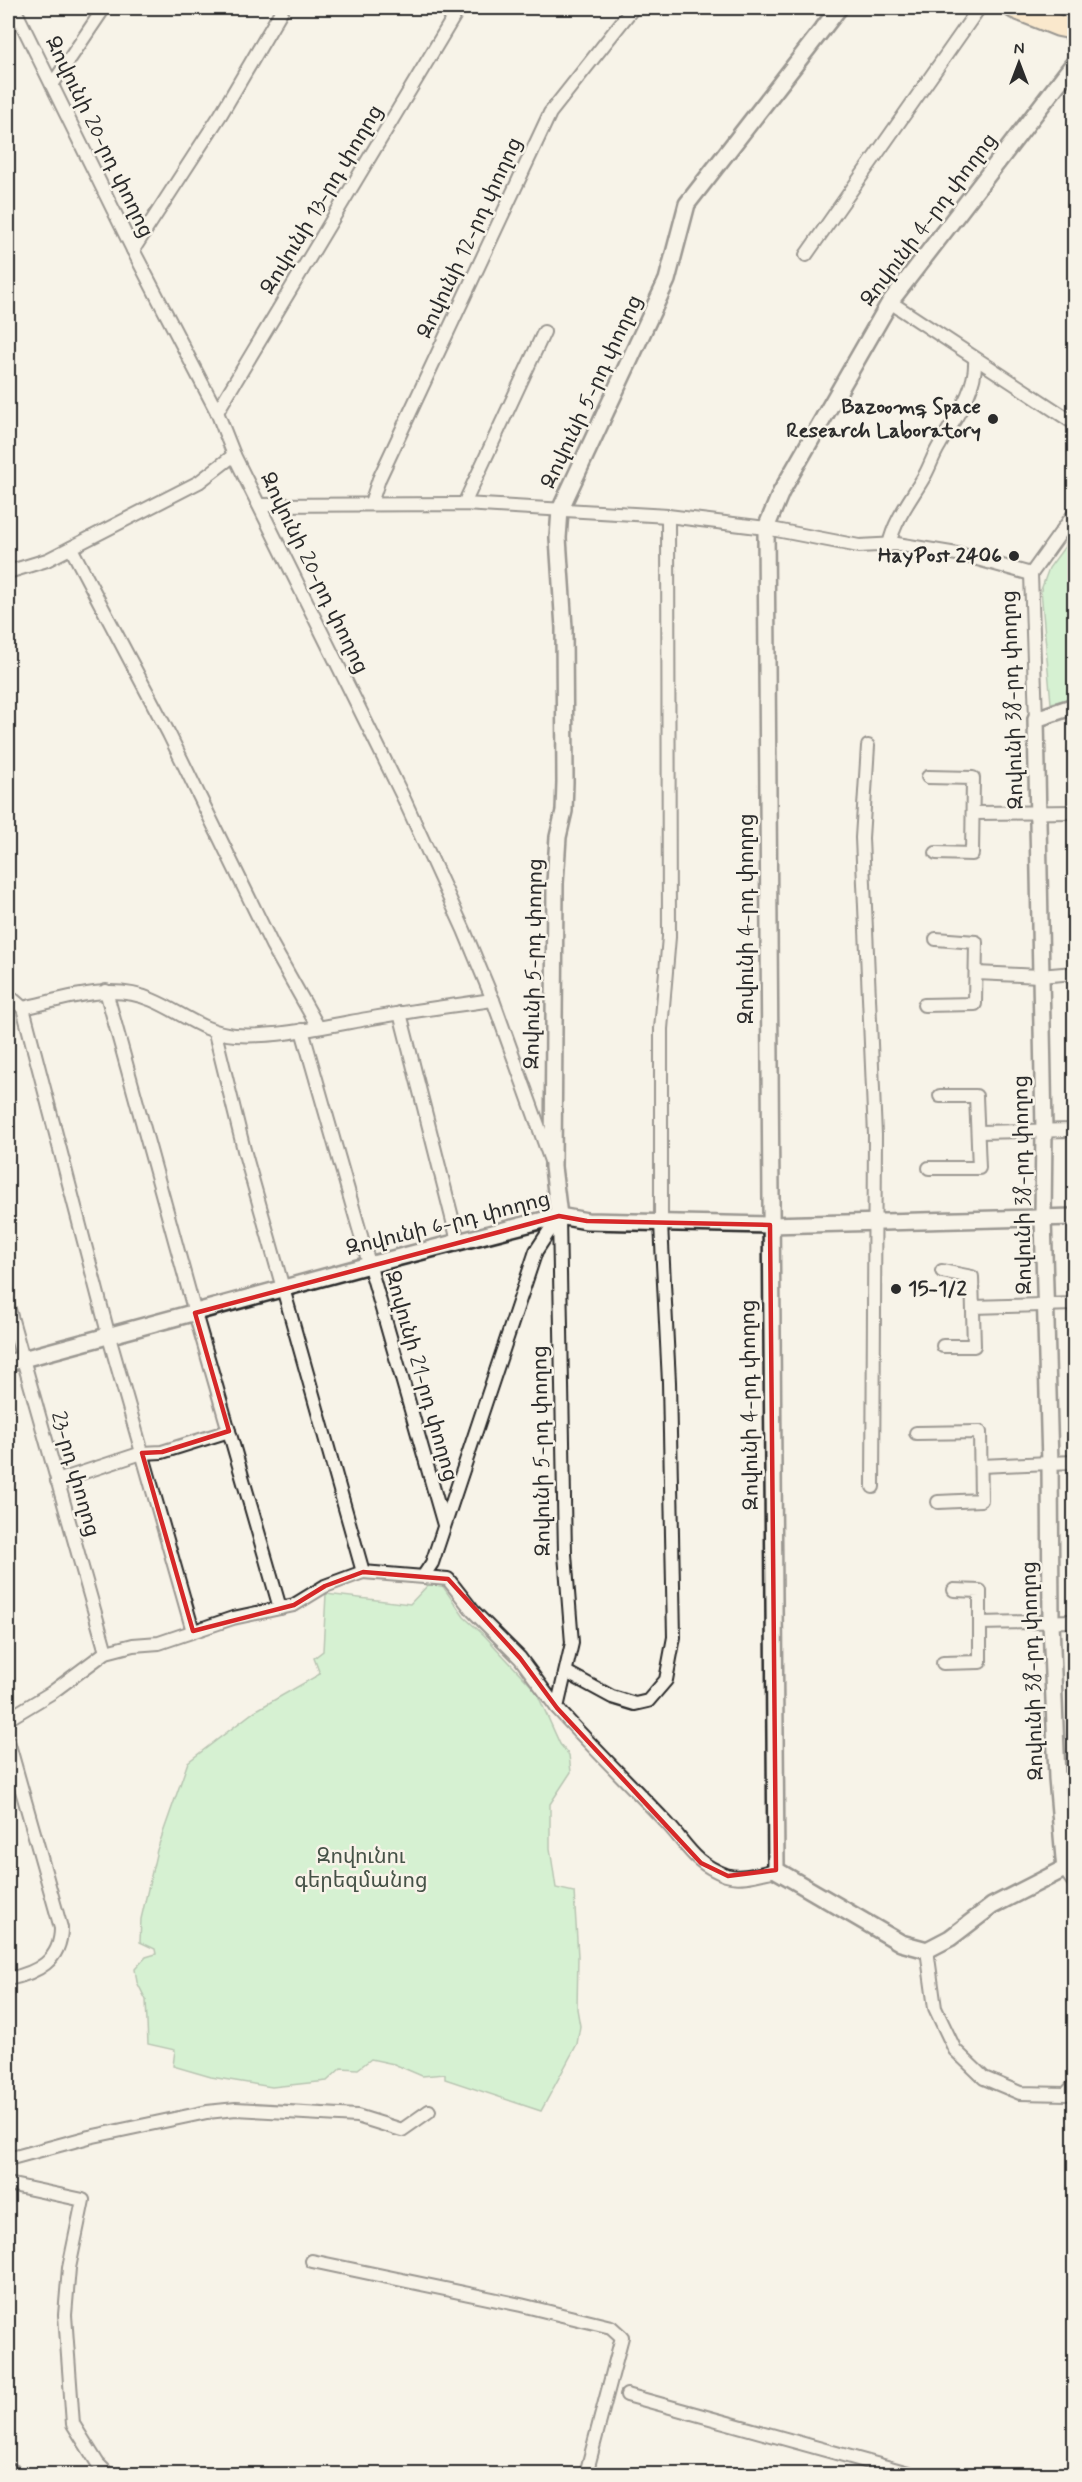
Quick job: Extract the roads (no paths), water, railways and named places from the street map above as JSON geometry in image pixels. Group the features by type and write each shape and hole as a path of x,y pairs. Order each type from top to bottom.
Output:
{"main road":[{"path":"1014,8 1059,26 1074,29"}],"street":[{"name":"Զովունի 20-րդ փողոց","path":"14,8 133,250 217,412 234,455 404,799 493,1000 553,1167"},
{"path":"52,85 104,8"},
{"path":"133,250 197,153 283,8"},
{"name":"Զովունի 13-րդ փողոց","path":"217,412 459,8"},
{"name":"Զովունի 12-րդ փողոց","path":"371,503 379,480 550,113 633,8"},
{"name":"Զովունի 5-րդ փողոց","path":"557,1708 572,1643 565,1554 559,1216 553,1167 555,883 558,837 564,811 565,782 564,628 558,538 560,510 667,280 687,204 839,8"},
{"path":"806,255 979,8"},
{"name":"Զովունի 4-րդ փողոց","path":"776,1870 766,528 780,492 890,303 1074,63"},
{"path":"890,303 1074,423"},
{"path":"464,504 544,332"},
{"path":"889,544 892,530 967,398 976,370 975,358"},
{"path":"8,572 47,560 199,482 234,455"},
{"path":"259,505 464,504 669,516 766,528 859,546 889,544 963,555 1031,574"},
{"name":"Զովունի 38-րդ փողոց","path":"1070,1867 1057,1778 1051,1622 1038,813 1031,574 1074,514"},
{"path":"566,1672 612,1697 635,1704 648,1701 666,1680 674,1637 669,1382 661,1224 661,1029 669,937 669,516"},
{"path":"71,548 169,734 272,945 318,1028"},
{"path":"1036,719 1074,706"},
{"path":"868,746 862,838 874,1112 873,1487"},
{"path":"928,777 973,778 972,854 936,853"},
{"path":"973,813 1074,813"},
{"path":"924,1005 975,1004 976,942 936,939"},
{"path":"976,973 1040,976 1074,973"},
{"path":"23,1008 106,990 151,999 215,1033 238,1036 318,1028 400,1013 493,1000"},
{"path":"106,990 195,1313 280,1608"},
{"path":"8,995 23,1008 109,1337 193,1631"},
{"path":"400,1013 458,1241"},
{"name":"Զովունի 21-րդ փողոց","path":"302,1030 444,1525"},
{"path":"215,1033 244,1150 363,1572"},
{"path":"929,1168 979,1168 976,1096 940,1096"},
{"path":"978,1132 1074,1130"},
{"path":"424,1575 432,1563 536,1251 559,1216"},
{"name":"Զովունի 6-րդ փողոց","path":"15,1361 458,1241 559,1216 587,1221 770,1225 1074,1217"},
{"path":"942,1270 972,1277 974,1346 943,1346"},
{"path":"973,1307 1074,1304"},
{"name":"23-րդ փողոց","path":"8,1306 15,1361 57,1481 106,1652"},
{"path":"57,1481 142,1453 162,1452 229,1431"},
{"path":"916,1433 980,1432 981,1500 938,1502"},
{"path":"981,1466 1074,1462"},
{"path":"8,1719 51,1693 106,1652 133,1645 159,1643 232,1618 294,1605 325,1586 363,1572 424,1575 448,1579 473,1611 520,1658 557,1708 610,1767 666,1822 701,1863 728,1876 743,1876 776,1870 901,1943 927,1950 950,1938 992,1906 1070,1867 1074,1883"},
{"path":"943,1663 980,1662 980,1591 954,1590"},
{"path":"980,1623 1074,1621"},
{"path":"8,1741 61,1928 61,1942 52,1958 33,1971 8,1979"},
{"path":"1057,1778 1074,1780"},
{"path":"927,1950 935,2008 955,2050 984,2078 1020,2093 1066,2094 1074,2085"},
{"path":"8,2159 89,2137 207,2112 236,2109 357,2116 402,2130 429,2111"},
{"path":"8,2184 83,2200 69,2268 65,2315 73,2424 108,2475"},
{"path":"312,2261 521,2305 611,2327 622,2337 586,2475"},
{"path":"627,2395 912,2475"},
{"path":"8,2471 15,2475"}],"place":[{"name":"Bazoomq Space Research Laboratory","path":"993,419"},
{"name":"HayPost 2406","path":"1014,556"},
{"name":"15-1/2","path":"896,1289"}],"park label":[{"name":"Զովունու գերեզմանոց","path":"361,1869"}]}
